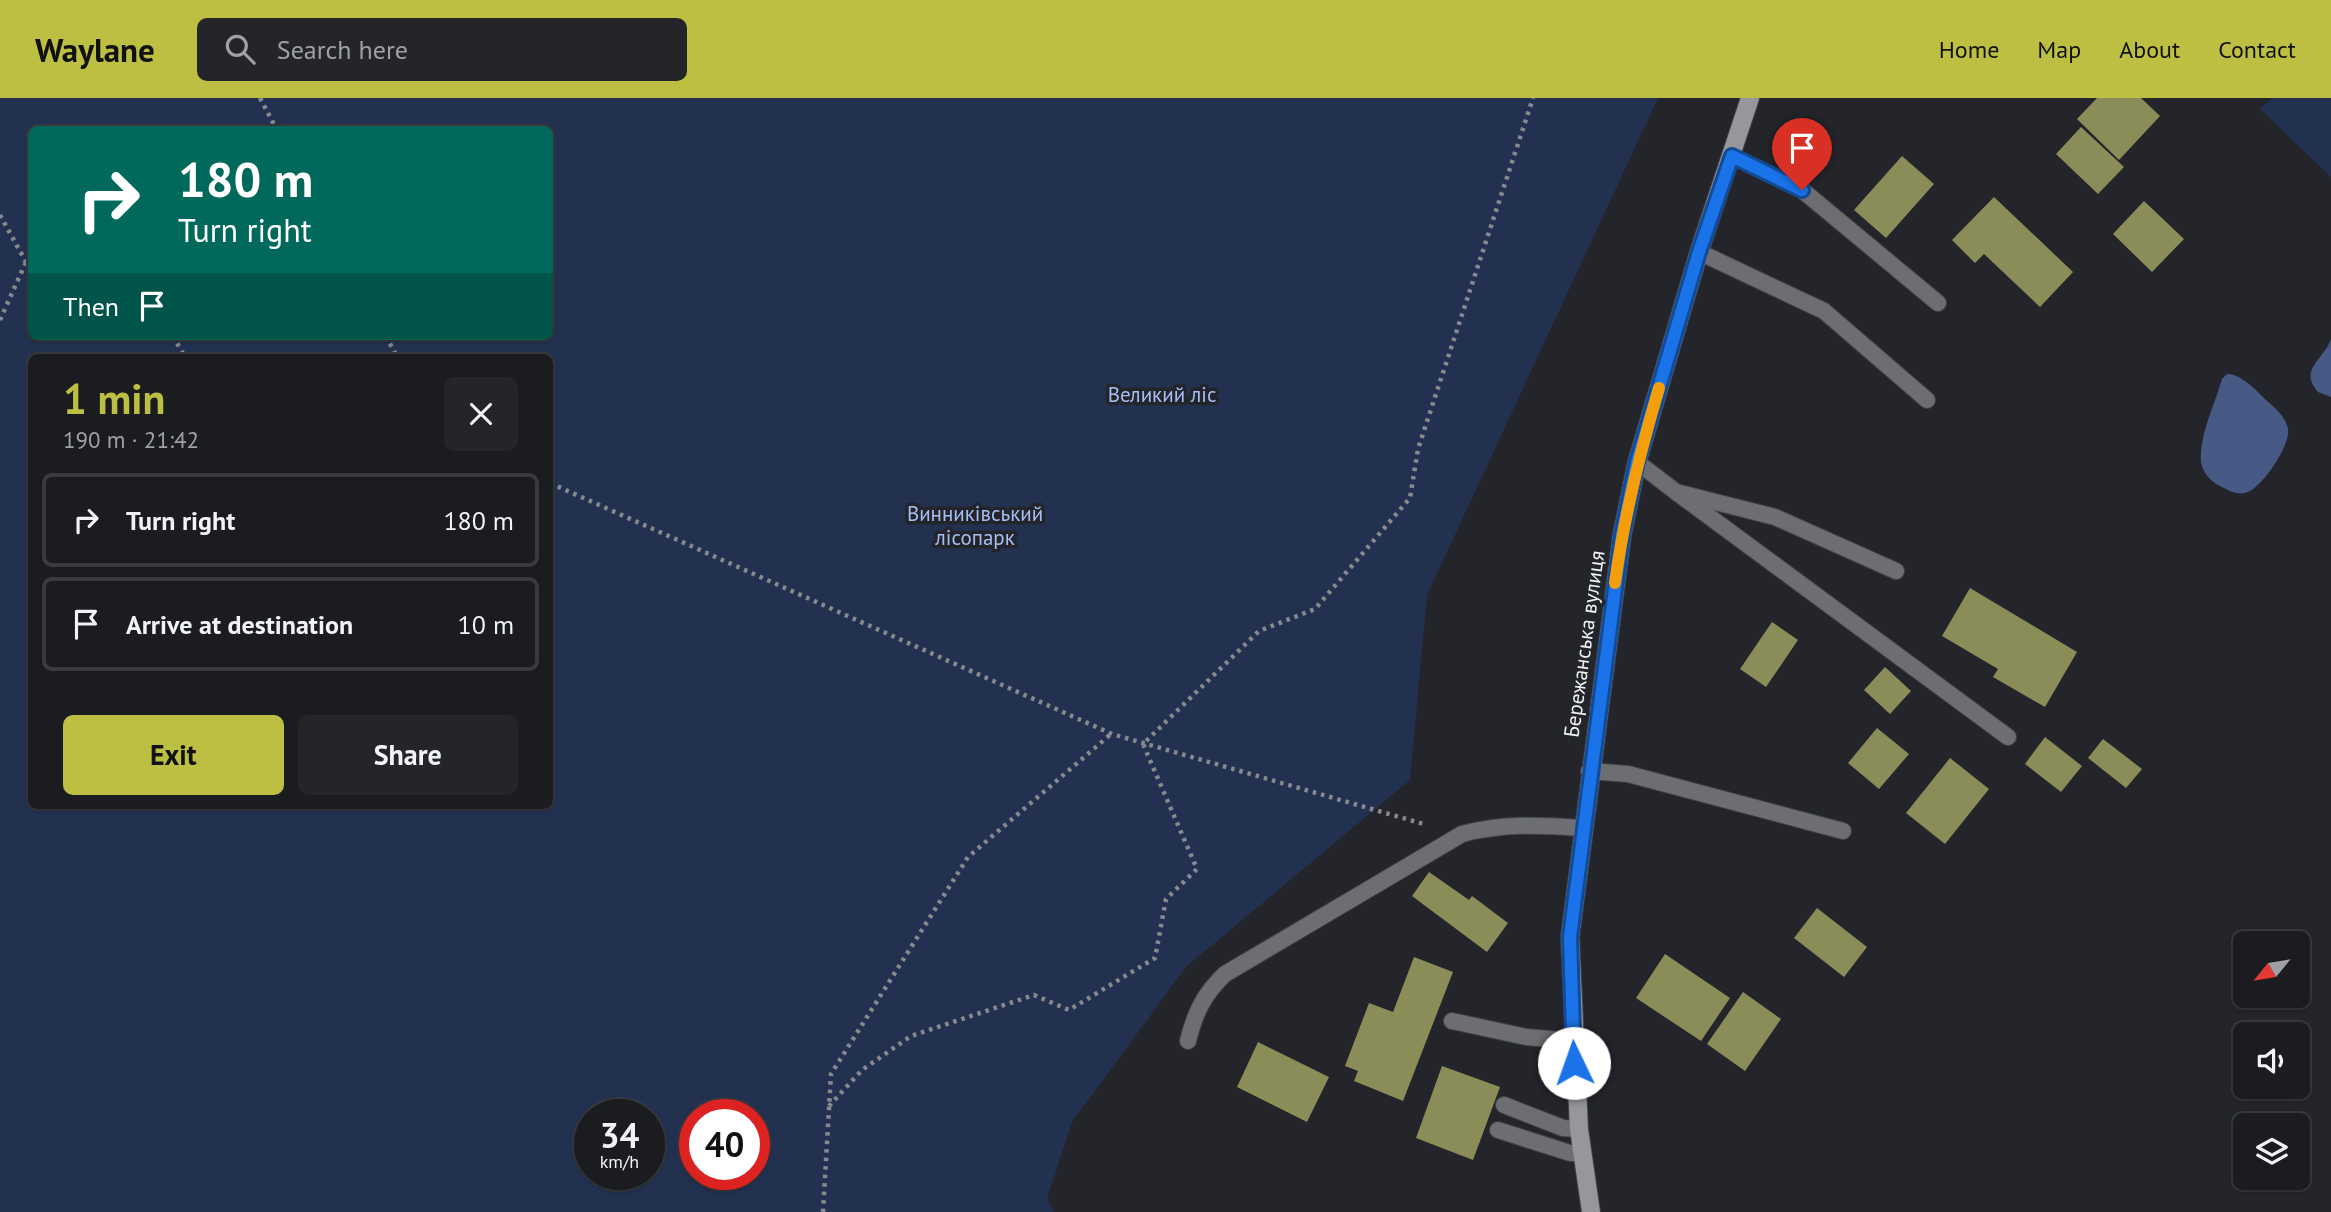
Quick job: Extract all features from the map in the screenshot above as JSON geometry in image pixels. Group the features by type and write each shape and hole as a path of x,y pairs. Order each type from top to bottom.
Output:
{"street":[{"name":"Бережанська вулиця","path":"1591,1212 1579,1129 1570,937 1589,771 1622,535 1637,462 1699,252 1750,98"}],"lane":[{"path":"1732,156 1802,190 1938,303"},
{"path":"1699,252 1824,311 1927,400"},
{"path":"1637,462 2008,737"},
{"path":"1676,492 1775,517 1896,571"},
{"path":"1589,771 1628,774 1843,831"},
{"path":"1188,1041 1196,1009 1209,990 1225,974 1462,834 1490,827 1523,824 1582,828"},
{"path":"1452,1021 1526,1037 1573,1041"},
{"path":"1504,1105 1563,1128 1579,1129"},
{"path":"1498,1130 1570,1153 1581,1153"}],"path":[{"path":"260,98 275,126"},
{"path":"1143,744 1259,631 1315,609 1410,498 1418,449 1534,98"},
{"path":"0,215 28,259"},
{"path":"0,320 28,263"},
{"path":"553,484 1112,734 1462,834"},
{"path":"823,1212 831,1074 968,857 1112,734"},
{"path":"829,1106 862,1070 911,1036 1034,995 1069,1010 1155,958 1166,899 1197,869 1143,744"}],"green space":[{"name":"Великий ліс","path":"0,98 1658,98 1427,595 1410,780 1186,967 1072,1122 1047,1199 1054,1212 0,1212"},
{"path":"2272,98 2331,98 2331,177 2260,109"}],"shaded area":[{"path":"2331,339 2331,397 2318,392 2313,384 2311,371"},
{"path":"2227,374 2243,379 2253,388 2280,413 2288,429 2285,445 2274,466 2259,484 2245,493 2232,492 2213,482 2205,473 2201,462 2205,431 2222,379"}],"building":[{"path":"2097,98 2141,98 2160,116 2119,160 2077,119"},
{"path":"2081,127 2124,167 2098,194 2056,154"},
{"path":"1902,156 1934,184 1886,238 1854,210"},
{"path":"1994,197 2073,272 2040,307 1984,254 1975,263 1952,240"},
{"path":"2144,201 2184,239 2152,272 2113,234"},
{"path":"1970,588 2077,652 2045,707 1993,677 1998,669 1942,636"},
{"path":"1772,622 1798,640 1766,687 1740,669"},
{"path":"1885,667 1911,691 1890,714 1864,690"},
{"path":"1877,728 1909,754 1879,789 1848,763"},
{"path":"2045,737 2082,766 2061,792 2025,764"},
{"path":"2103,739 2142,769 2126,788 2088,758"},
{"path":"1950,758 1989,789 1945,844 1906,813"},
{"path":"1429,872 1469,900 1472,896 1508,923 1487,952 1412,896"},
{"path":"1817,908 1867,947 1844,977 1794,938"},
{"path":"1665,954 1730,998 1701,1041 1636,998"},
{"path":"1414,957 1453,972 1403,1101 1354,1081 1358,1071 1345,1066 1369,1003 1393,1012"},
{"path":"1743,992 1781,1019 1745,1071 1707,1044"},
{"path":"1258,1042 1329,1077 1307,1122 1237,1087"},
{"path":"1442,1066 1500,1087 1473,1160 1416,1138"}],"slow traffic":[{"path":"1615,583 1637,462 1659,388"}],"route":[{"path":"1574,1063 1570,937 1584,809 1622,535 1637,462 1699,252 1732,156 1802,190"}],"park label":[{"name":"Винниківський лісопарк","path":"975,525"}]}
